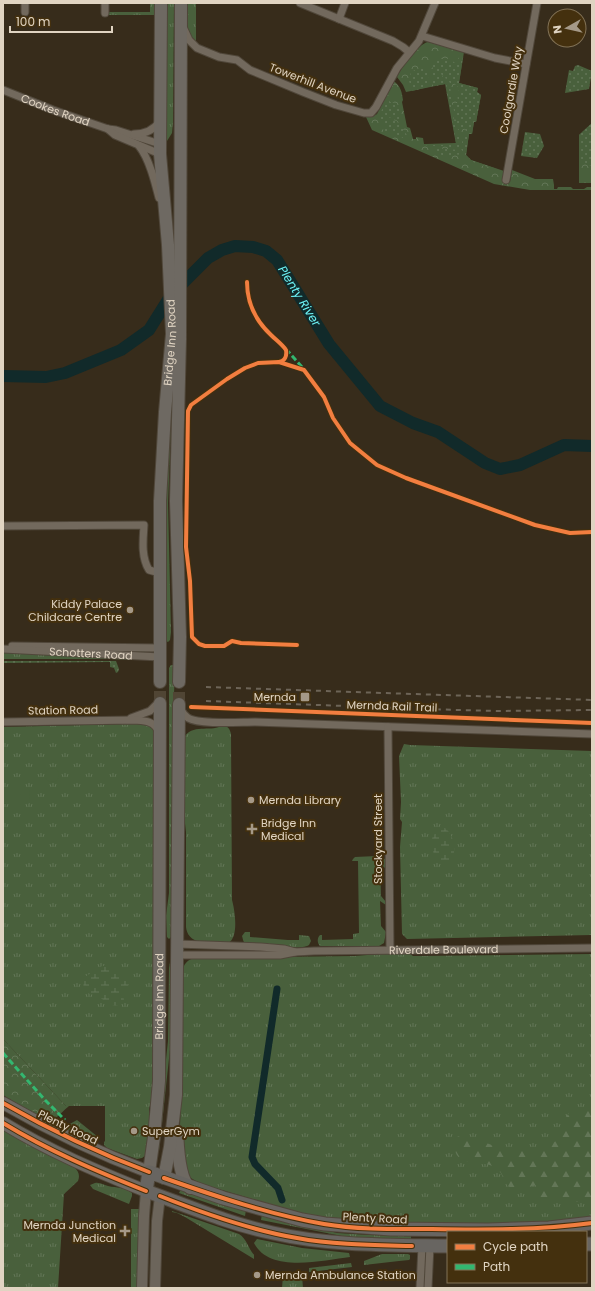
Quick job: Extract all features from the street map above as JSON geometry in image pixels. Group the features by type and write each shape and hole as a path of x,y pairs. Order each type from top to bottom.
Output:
{"highway":[{"name":"Plenty Road","path":"149,1172 190,1188 258,1208 325,1224 364,1228 513,1230 592,1224"},
{"name":"Bridge Inn Road","path":"146,1191 149,1172"},
{"name":"Bridge Inn Road","path":"160,1196 164,1178"},
{"path":"146,1191 226,1221 297,1238 383,1245 447,1246"},
{"path":"248,1227 250,1218 258,1208"},
{"path":"426,1246 427,1229"}],"main road":[{"name":"Bridge Inn Road","path":"160,682 160,501 165,412 172,334 168,245 160,149 161,3"},
{"name":"Bridge Inn Road","path":"180,682 176,501 180,309 181,7"},
{"name":"Cookes Road","path":"160,149 180,153"},
{"name":"Schotters Road","path":"160,653 180,653"},
{"name":"Bridge Inn Road","path":"149,1172 153,1150 158,1090 160,950 159,703"},
{"name":"Bridge Inn Road","path":"164,1178 170,1147 176,1095 179,704"},
{"name":"Riverdale Boulevard","path":"160,950 177,950"},
{"path":"176,1095 177,1138 180,1165 184,1180 190,1188"},
{"name":"Plenty Road","path":"3,1103 73,1140 111,1158 149,1172"},
{"path":"3,1123 42,1146 77,1163 146,1191"},
{"name":"Bridge Inn Road","path":"142,1288 146,1191"},
{"name":"Bridge Inn Road","path":"155,1288 157,1221 160,1196"}],"street":[{"path":"25,3 25,12"},
{"path":"105,3 105,13"},
{"path":"300,3 394,41 410,52"},
{"path":"339,19 345,3"},
{"name":"Towerhill Avenue","path":"197,48 219,57 237,60 253,72 336,105 371,113 376,107 397,68 422,36 435,3"},
{"name":"Coolgardie Way","path":"506,180 537,3"},
{"path":"181,7 187,37 197,48"},
{"path":"422,36 495,58 526,64"},
{"path":"180,58 189,49 197,48"},
{"name":"Cookes Road","path":"3,90 52,110 108,129 130,134 160,149"},
{"name":"Cookes Road","path":"130,134 141,134 148,131 156,126 160,121"},
{"name":"Cookes Road","path":"108,129 115,135 139,146 160,149"},
{"path":"139,146 146,156 156,184 168,245"},
{"path":"3,526 144,525 143,556 145,564 149,570 160,573"},
{"name":"Schotters Road","path":"3,648 52,646 160,653"},
{"name":"Station Road","path":"124,719 142,715 150,711 159,703"},
{"path":"179,704 183,714 188,718 207,722"},
{"name":"Station Road","path":"3,722 124,719 141,720 153,724 157,728 160,740"},
{"path":"178,732 185,725 207,722 592,734"},
{"name":"Stockyard Street","path":"388,727 390,950"},
{"path":"239,946 240,955"},
{"name":"Riverdale Boulevard","path":"177,950 239,946 280,948 295,952"},
{"name":"Riverdale Boulevard","path":"177,950 240,955 280,955 295,952 592,948"},
{"path":"420,1288 426,1246"},
{"path":"426,1246 428,1288"}],"green space":[{"path":"150,3 157,3 154,10 154,15 108,15 108,12 150,12"},
{"path":"164,3 174,3 173,123 172,133 167,141 166,141"},
{"path":"188,3 196,3 196,43 192,39 188,30"},
{"path":"428,42 464,52 459,83 478,88 477,92 481,95 476,122 474,122 472,134 469,134 466,155 471,160 504,171 503,181 510,182 512,170 535,179 553,179 554,189 557,189 558,187 584,189 587,187 592,187 592,190 530,190 494,184 372,130 366,117 372,117 377,114 393,82 395,82 399,86 402,93 402,102 407,127 410,128 413,139 416,139 416,137 423,138 424,144 456,144 445,84 406,92 397,77 415,51"},
{"path":"460,56 463,57 459,83 478,88 477,92 481,95 476,122 474,122 472,134 469,134 466,155 471,160 497,169 474,162 468,159 464,155 462,143 466,131 464,128 458,130 453,106 456,105 458,101 457,93 460,89 454,83 450,83 430,65 438,58 450,59 455,63"},
{"path":"578,65 592,71 589,89 565,93 569,70 573,71 575,66"},
{"path":"417,69 425,69 427,71 429,76 428,87 412,91 409,81 411,72"},
{"path":"432,69 446,79 450,85 455,126 460,139 459,148 425,145 456,143 446,84 433,86"},
{"path":"389,97 390,102 395,103 398,106 400,112 400,123 392,117 381,121 378,117"},
{"path":"392,119 398,123 408,137 403,138 394,133 385,133 383,130 385,124 384,122"},
{"path":"592,123 592,183 579,183 579,135"},
{"path":"592,123 592,166 579,162 579,135"},
{"path":"525,132 540,134 544,146 537,158 521,156"},
{"path":"434,148 459,150 463,155 442,155"},
{"path":"173,375 168,503 171,632 170,640 168,642 166,641 165,628 165,504"},
{"path":"3,652 135,659 3,659"},
{"path":"3,661 116,661 119,669 116,673 114,668 110,667 110,662 3,663"},
{"path":"171,665 174,665 175,668 172,745 172,933 169,939 167,937 166,916 169,893 169,668"},
{"path":"149,724 155,730 153,1094 149,1109 149,1130 146,1155 137,1159 107,1148 104,1145 105,1106 66,1106 3,1039 3,727"},
{"path":"222,725 228,728 231,734 232,900 235,917 235,930 234,936 228,943 209,943 196,941 191,938 186,927 186,832 183,806 185,736 194,730 214,728"},
{"path":"404,744 592,751 592,935 407,939 402,934 400,847 402,822 400,819 401,802 399,756"},
{"path":"49,768 55,768 59,772 59,778 55,782 49,782 45,778 45,772"},
{"path":"3,788 27,788 29,790 30,802 28,804 3,804"},
{"path":"445,828 451,835 454,844 454,853 447,865 438,862 432,849 433,836"},
{"path":"377,856 385,859 385,868 380,863 381,896 386,902 386,905 380,901 381,926 386,932 384,943 379,946 320,946 318,943 318,938 320,935 322,935 322,940 353,939 353,934 359,933 358,861 352,861 355,857"},
{"path":"245,932 250,932 250,937 288,940 299,940 299,935 309,936 311,941 309,945 297,948 246,944 242,936"},
{"path":"409,953 413,956 592,954 592,1218 529,1223 488,1224 368,1223 335,1220 322,1218 214,1188 194,1180 186,1173 180,1126 182,972 186,962 190,959 196,958 354,956"},
{"path":"170,962 171,1040 159,1151 156,1151 168,1041"},
{"path":"109,965 121,975 129,979 128,988 123,993 124,1001 121,1004 111,1005 98,996 87,993 84,989 83,984 86,976 102,966"},
{"path":"3,1039 66,1106 69,1106 54,1119 48,1119 28,1110 3,1095"},
{"path":"592,1106 592,1202 569,1202 535,1197 534,1191 549,1189 548,1184 516,1188 516,1190 507,1185 499,1171 491,1165 466,1161 457,1155 455,1143 457,1137 460,1136 514,1151 522,1151 546,1146 557,1140 561,1135 565,1128 566,1117 571,1111"},
{"path":"77,1120 98,1137 94,1141 90,1141 68,1130 68,1125"},
{"path":"3,1129 37,1149 74,1167 79,1174 78,1181 64,1194 58,1288 3,1287"},
{"path":"95,1183 129,1191 132,1193 132,1196 129,1204 93,1189 90,1185"},
{"path":"181,1189 246,1210 245,1216 179,1193"},
{"path":"131,1209 139,1209 138,1288 131,1288"},
{"path":"172,1211 239,1234 246,1241 254,1255 254,1259 185,1217"},
{"path":"262,1214 337,1233 411,1236 411,1241 357,1239 261,1220"},
{"path":"257,1239 302,1248 349,1253 350,1257 312,1262 284,1262 272,1259 262,1253 254,1243"},
{"path":"382,1254 408,1254 410,1255 410,1259 364,1265 364,1261"},
{"path":"351,1263 352,1267 309,1272 309,1268"},
{"path":"283,1276 302,1276 303,1288 282,1288"}],"waterway":[{"name":"Plenty River","path":"3,376 46,377 65,373 121,350 149,330 171,295 208,258 222,250 235,246 253,247 266,251 277,260 329,344 380,406 413,423 438,432 485,463 500,469 520,465 564,445 592,446"},
{"path":"277,989 252,1157 255,1164 278,1188 282,1200"}],"tunnel":[{"path":"160,682 160,703"},
{"path":"179,682 179,704"}],"railway":[{"path":"206,687 592,700"},
{"path":"206,701 498,711 592,710"}],"marked path":[{"path":"286,349 302,367"},
{"path":"3,1053 65,1120"}],"cycle path":[{"path":"247,282 247,290 253,311 257,318 266,330 286,350 285,358 283,361 279,362"},
{"path":"297,645 241,643 232,641 224,646 205,646 199,644 192,637 190,581 186,547 188,411 191,405 227,379 245,368 258,363 279,362 304,370 324,397 333,418 350,443 377,465 406,478 535,525 570,533 592,532"},
{"name":"Mernda Rail Trail","path":"191,707 592,723"},
{"path":"3,1103 74,1140 149,1172"},
{"path":"3,1123 38,1143 73,1160 146,1191"},
{"path":"164,1178 223,1198 284,1216 337,1226 378,1229 492,1229 552,1227 592,1223"},
{"path":"160,1196 228,1221 279,1235 340,1243 412,1246"}],"place":[{"name":"Kiddy Palace Childcare Centre","path":"130,610"},
{"name":"Mernda","path":"305,697"},
{"name":"Mernda Library","path":"251,800"},
{"name":"Bridge Inn Medical","path":"252,829"},
{"name":"SuperGym","path":"134,1131"},
{"name":"Mernda Junction Medical","path":"125,1231"},
{"name":"Mernda Ambulance Station","path":"257,1275"}]}
